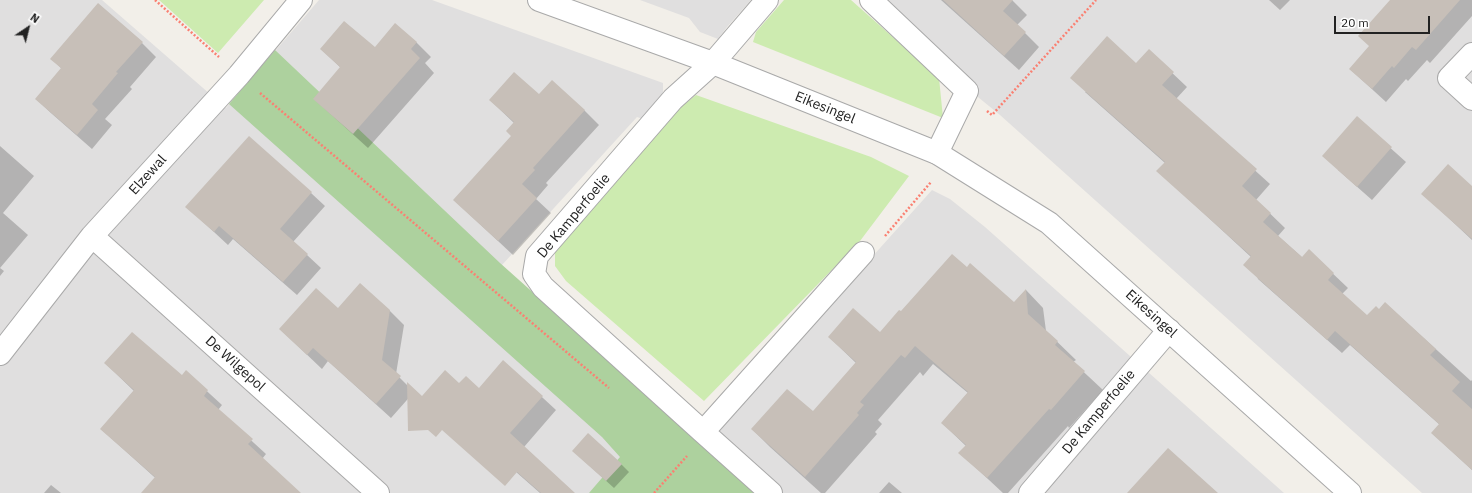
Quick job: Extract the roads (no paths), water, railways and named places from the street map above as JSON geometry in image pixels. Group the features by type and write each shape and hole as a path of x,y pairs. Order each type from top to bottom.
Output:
{"street":[{"name":"Elzewal","path":"0,354 92,236 239,75 301,0"},
{"name":"Eikesingel","path":"539,0 714,63 937,153 1050,223 1350,493"},
{"path":"714,63 767,0"},
{"path":"871,0 967,92 937,153"},
{"path":"1472,54 1449,78 1472,99"},
{"name":"De Kamperfoelie","path":"714,63 673,99 537,256 534,274 543,287 771,493"},
{"name":"De Wilgepol","path":"92,236 378,493"},
{"path":"703,432 863,253"},
{"name":"De Kamperfoelie","path":"1030,493 1169,330"}]}
